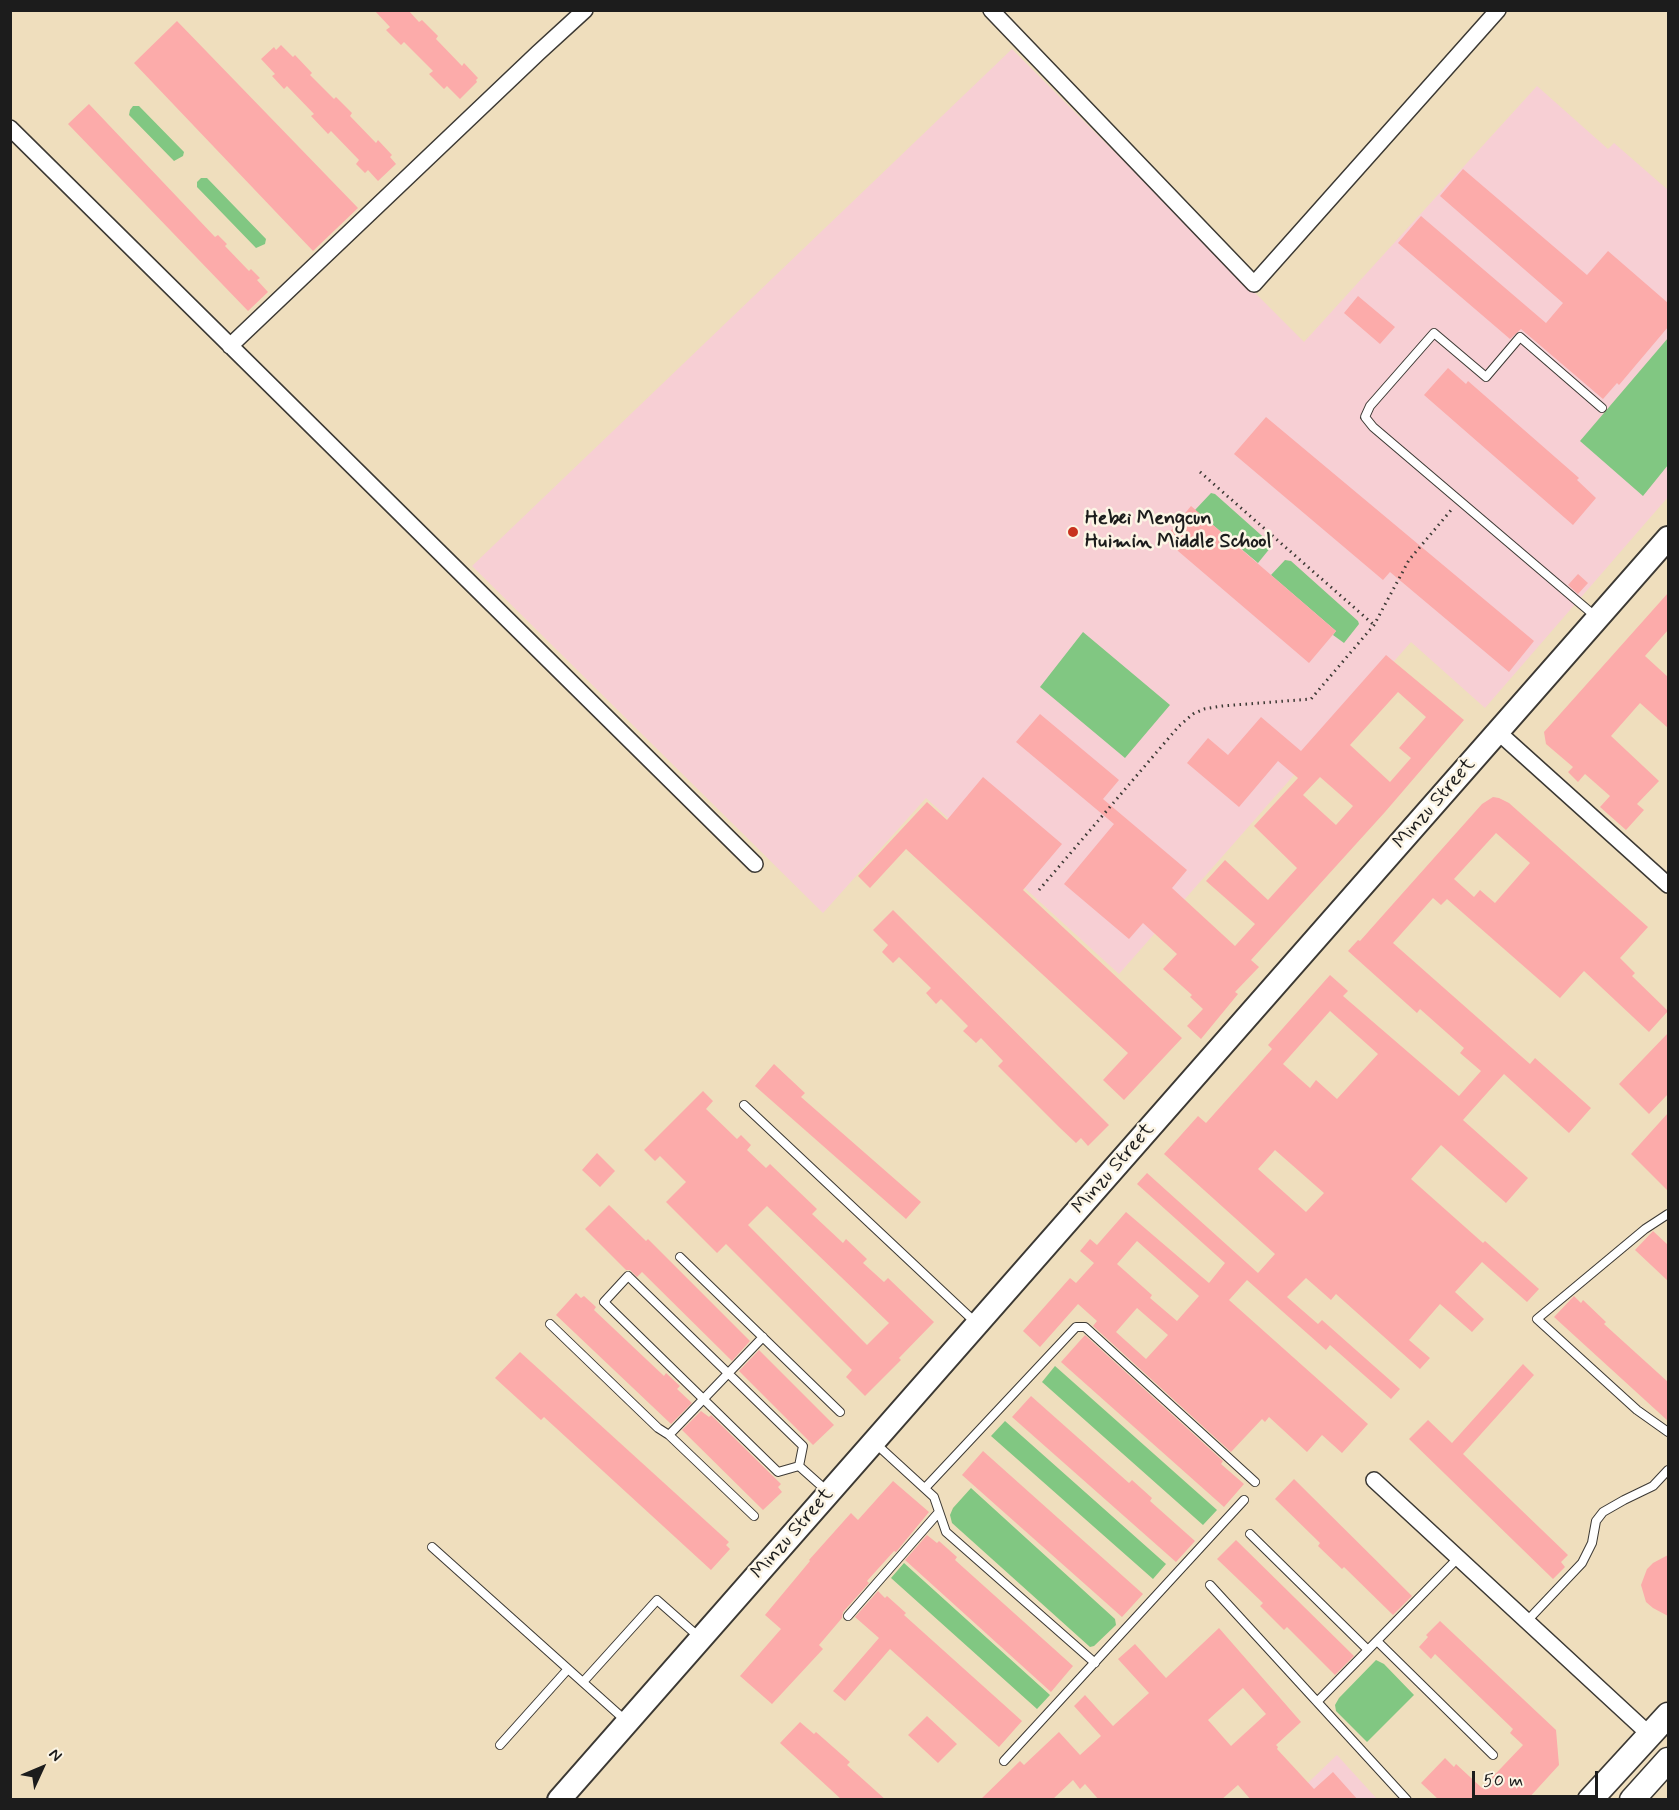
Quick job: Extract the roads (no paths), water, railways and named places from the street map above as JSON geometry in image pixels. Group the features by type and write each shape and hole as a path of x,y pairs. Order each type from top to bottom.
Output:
{"main road":[{"name":"Minzu Street","path":"559,1800 1668,538"},
{"path":"1590,1800 1668,1715"},
{"path":"1632,1800 1668,1760"}],"street":[{"path":"230,346 585,10"},
{"path":"991,10 1254,284 1498,10"},
{"path":"10,128 755,864"},
{"path":"1498,732 1668,885"},
{"path":"1374,1480 1650,1735"}],"lane":[{"path":"1598,618 1373,427 1365,417 1370,406 1434,333 1486,377 1520,337 1602,408"},
{"path":"744,1105 977,1324"},
{"path":"1668,1214 1645,1229 1537,1319 1637,1410 1668,1432"},
{"path":"680,1257 840,1412"},
{"path":"628,1276 803,1446 799,1466 778,1472 604,1302 628,1276"},
{"path":"550,1324 657,1428 669,1435 754,1516"},
{"path":"926,1487 1076,1327 1085,1327 1255,1482"},
{"path":"669,1435 763,1337"},
{"path":"874,1442 926,1487 934,1497 946,1533 1095,1663"},
{"path":"799,1466 829,1492"},
{"path":"1527,1622 1582,1563 1592,1543 1596,1521 1603,1512 1653,1486 1668,1470"},
{"path":"1004,1761 1244,1500"},
{"path":"848,1616 939,1512"},
{"path":"1250,1534 1368,1650"},
{"path":"432,1547 627,1722"},
{"path":"1317,1702 1458,1558"},
{"path":"1210,1585 1407,1800"},
{"path":"583,1682 657,1600 701,1639"},
{"path":"1377,1641 1493,1755"},
{"path":"500,1745 568,1669"}],"place":[{"name":"Hebei Mengcun Huimin Middle School","path":"1073,532"}]}
